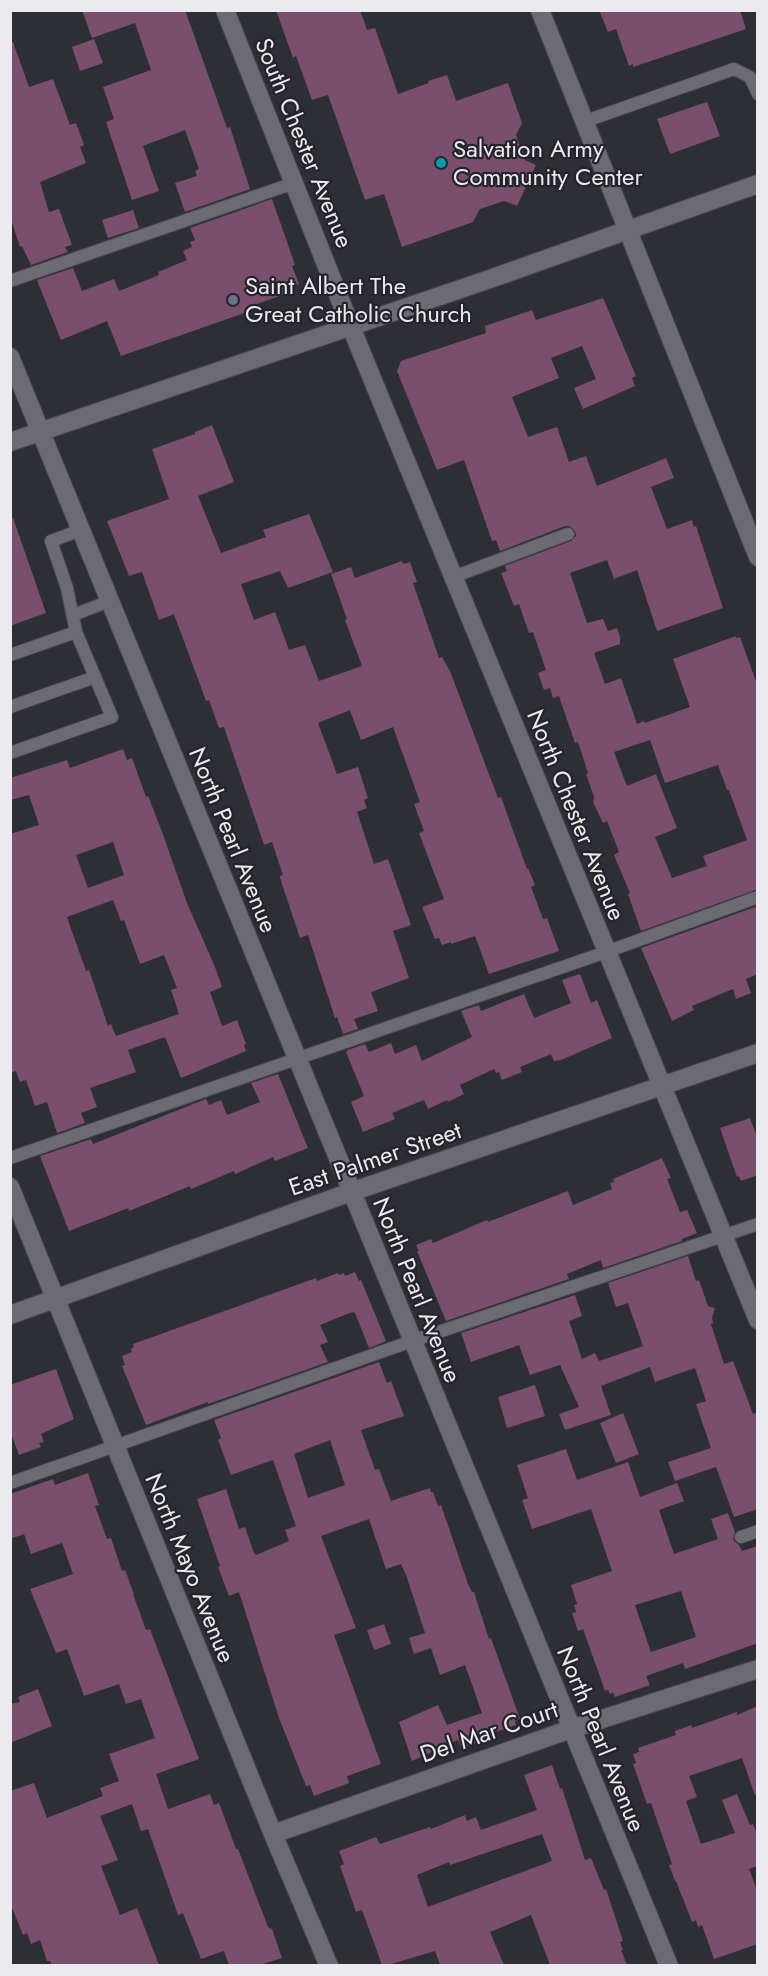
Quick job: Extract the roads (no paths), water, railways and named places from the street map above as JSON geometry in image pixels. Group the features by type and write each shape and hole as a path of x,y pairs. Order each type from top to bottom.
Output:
{"street":[{"name":"South Chester Avenue","path":"225,10 351,327"},
{"path":"540,10 758,558"},
{"path":"10,442 351,327 758,184"},
{"name":"North Chester Avenue","path":"351,327 758,1320"},
{"name":"North Pearl Avenue","path":"10,357 669,1965"},
{"name":"East Palmer Street","path":"10,1315 351,1192 758,1053"},
{"name":"North Mayo Avenue","path":"10,1188 273,1834 329,1965"},
{"name":"Del Mar Court","path":"273,1834 571,1729 758,1669"}],"lane":[{"path":"584,122 734,69 750,77 758,94"},
{"path":"10,281 294,183"},
{"path":"10,753 112,717 76,632 51,541 81,530"},
{"path":"453,577 568,534"},
{"path":"73,615 110,601"},
{"path":"10,655 76,632"},
{"path":"10,707 95,676"},
{"path":"10,1158 606,952 758,897"},
{"path":"10,1483 412,1341 758,1224"},
{"path":"741,1537 758,1531"}],"place":[{"name":"Salvation Army Community Center","path":"441,163"},
{"name":"Saint Albert The Great Catholic Church","path":"233,300"}]}
